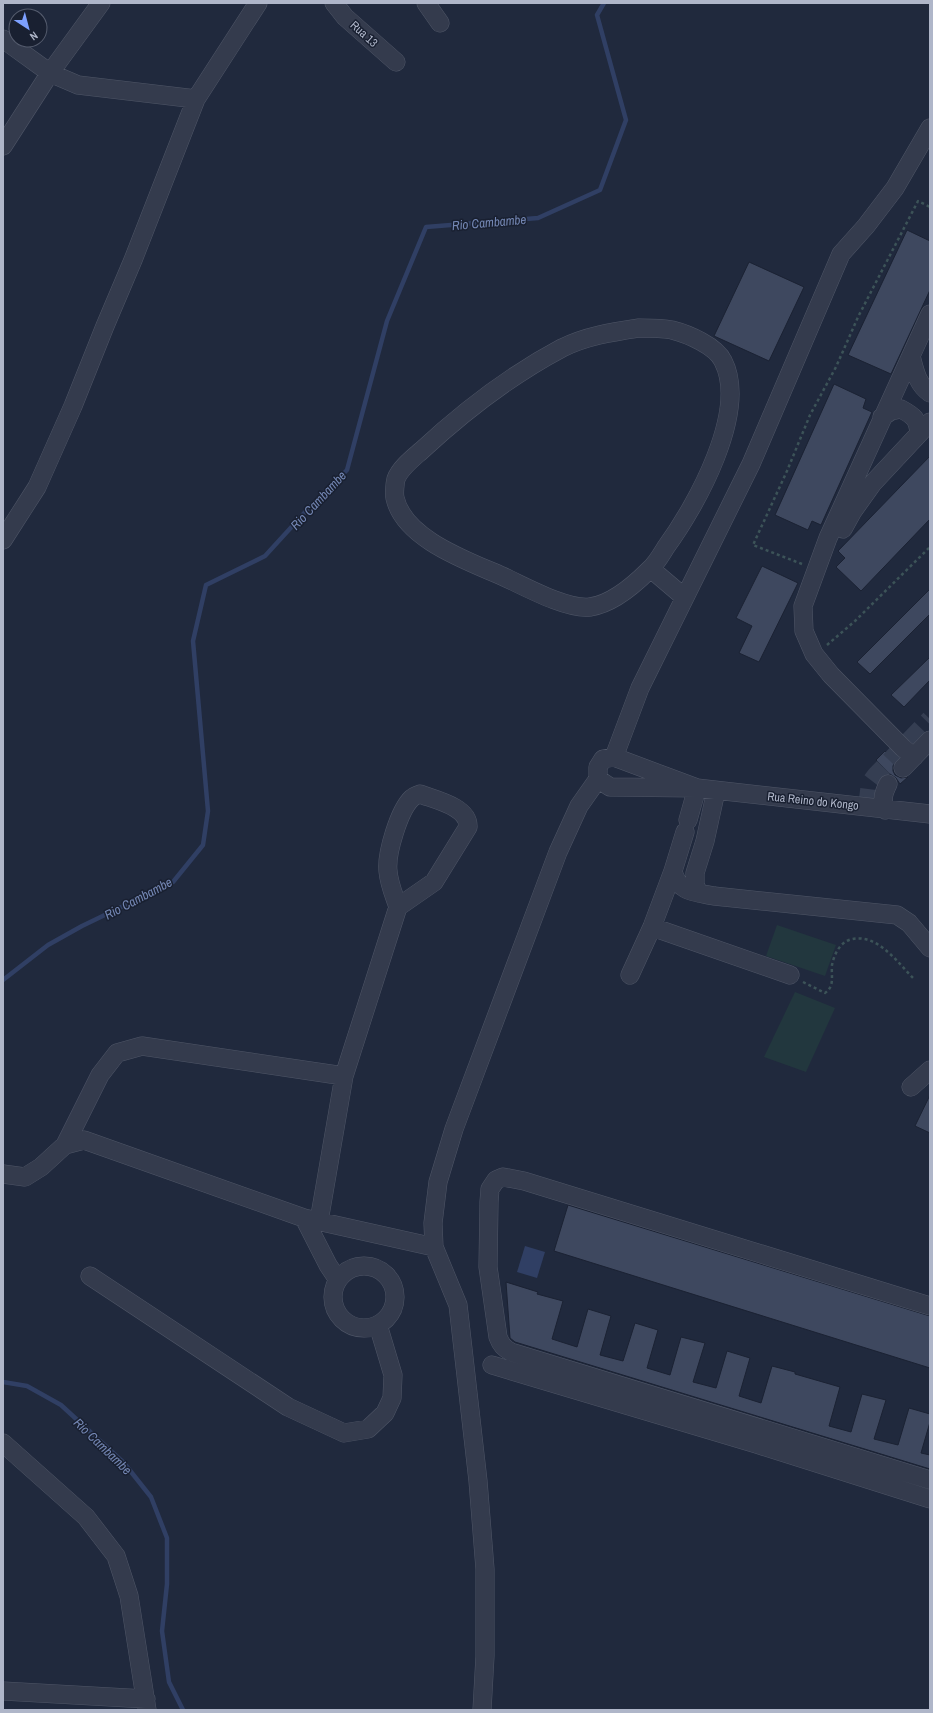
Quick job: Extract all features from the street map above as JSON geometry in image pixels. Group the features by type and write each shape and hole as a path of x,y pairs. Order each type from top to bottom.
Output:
{"street":[{"path":"3,146 50,73 101,3"},
{"name":"Rua 13","path":"334,3 345,17 396,62"},
{"path":"426,3 440,23"},
{"path":"3,540 37,487 74,406 134,260 196,99 255,6"},
{"path":"3,39 50,73 78,85 196,99"},
{"path":"482,1710 486,1656 485,1569 477,1473 458,1305 434,1247 433,1223 438,1182 454,1128 558,852 579,806 598,779 598,767 603,759 614,757 640,688 751,464 841,254 866,226 895,188 930,128"},
{"path":"917,753 902,748 831,675 814,654 804,631 803,606 815,569 882,417 930,314"},
{"path":"639,328 671,330 707,344 723,359 731,387 728,417 719,451 683,523 651,569 605,604 587,608 569,605 472,563 435,544 414,528 402,514 395,497 396,479 407,464 447,426 523,371 563,348 600,333 639,328"},
{"path":"911,356 918,381 930,393"},
{"path":"882,417 891,411 901,409 912,414 918,424 925,428 873,483 853,511 838,539 821,582 813,608 814,631 823,649 838,667 904,734 917,753"},
{"path":"651,569 684,597"},
{"name":"Rua Reino do Kongo","path":"614,757 697,788"},
{"name":"Rua Reino do Kongo","path":"598,779 610,787 697,788 930,814"},
{"path":"885,810 882,802 883,794 888,784"},
{"path":"630,975 652,927 673,871 697,788"},
{"path":"699,893 695,884 695,873 705,841 716,790"},
{"path":"338,1280 328,1265 312,1220 344,1076 398,907 390,884 387,869 394,833 404,809 412,798 420,794 462,811 468,818 468,827 434,882 398,907"},
{"path":"685,830 699,842 705,841"},
{"path":"673,871 681,887 714,896 897,914 909,923 930,948"},
{"path":"652,927 790,975"},
{"path":"3,1174 25,1177 41,1167 65,1144 100,1075 117,1053 142,1046 344,1076"},
{"path":"910,1087 930,1070"},
{"path":"65,1144 84,1140 312,1220 434,1247"},
{"path":"930,1306 517,1179 503,1177 496,1180 490,1189 488,1267 498,1337 501,1344 511,1352 930,1480"},
{"path":"366,1266 376,1269 385,1275 392,1283 395,1302 386,1319 378,1325 368,1328 359,1328 350,1325 342,1319 336,1311 333,1301 334,1290 338,1280 345,1272 355,1267 366,1266"},
{"path":"90,1276 288,1407 344,1434 368,1429 385,1413 392,1398 393,1375 378,1325"},
{"path":"492,1365 749,1442 930,1499"},
{"path":"3,1443 86,1517 116,1556 130,1596 146,1704 3,1691"}],"path":[{"path":"815,569 753,545 787,472 810,415 836,367 858,317 918,201 930,207"},
{"path":"823,649 855,621 930,547"},
{"path":"790,975 825,993 829,990 832,984 832,966 839,948 848,941 865,939 874,942 885,950 914,979"}],"shaded area":[{"path":"777,925 836,945 825,976 766,956"},
{"path":"795,992 835,1008 806,1072 764,1057"}],"water":[{"path":"525,1246 545,1252 537,1278 517,1272"}],"building":[{"path":"907,230 930,241 930,290 891,374 848,355"},
{"path":"749,262 804,287 769,361 714,336"},
{"path":"834,384 866,399 863,408 872,412 821,525 812,521 808,530 775,515"},
{"path":"930,456 930,519 861,591 836,567 845,558 838,551"},
{"path":"762,566 798,583 759,662 739,653 752,626 736,618"},
{"path":"930,589 930,614 870,674 857,662"},
{"path":"930,657 930,680 904,707 891,695"},
{"path":"885,751 896,760 893,766 895,775 901,778 908,777 900,784 896,778 876,760"},
{"path":"930,1095 930,1133 915,1126"},
{"path":"568,1205 930,1316 930,1368 554,1251"},
{"path":"506,1282 538,1292 537,1294 563,1301 552,1339 577,1347 588,1309 611,1316 600,1355 623,1361 635,1323 658,1330 647,1368 670,1375 681,1337 705,1343 693,1382 716,1388 727,1351 750,1358 739,1396 761,1403 772,1366 840,1387 829,1426 851,1432 862,1394 886,1400 874,1439 898,1445 909,1408 930,1414 930,1422 921,1453 930,1455 930,1469 515,1342 510,1338"}],"waterway":[{"name":"Rio Cambambe","path":"3,980 48,945 82,926 173,882 203,845 208,811 193,641 206,585 265,556 307,510 347,470 387,321 426,227 538,218 600,190 626,120 597,15 604,3"},
{"name":"Rio Cambambe","path":"3,1382 27,1386 61,1405 124,1463 151,1497 167,1538 167,1584 162,1631 169,1682 183,1710"}],"tunnel":[{"path":"867,807 870,783 930,719"}]}
